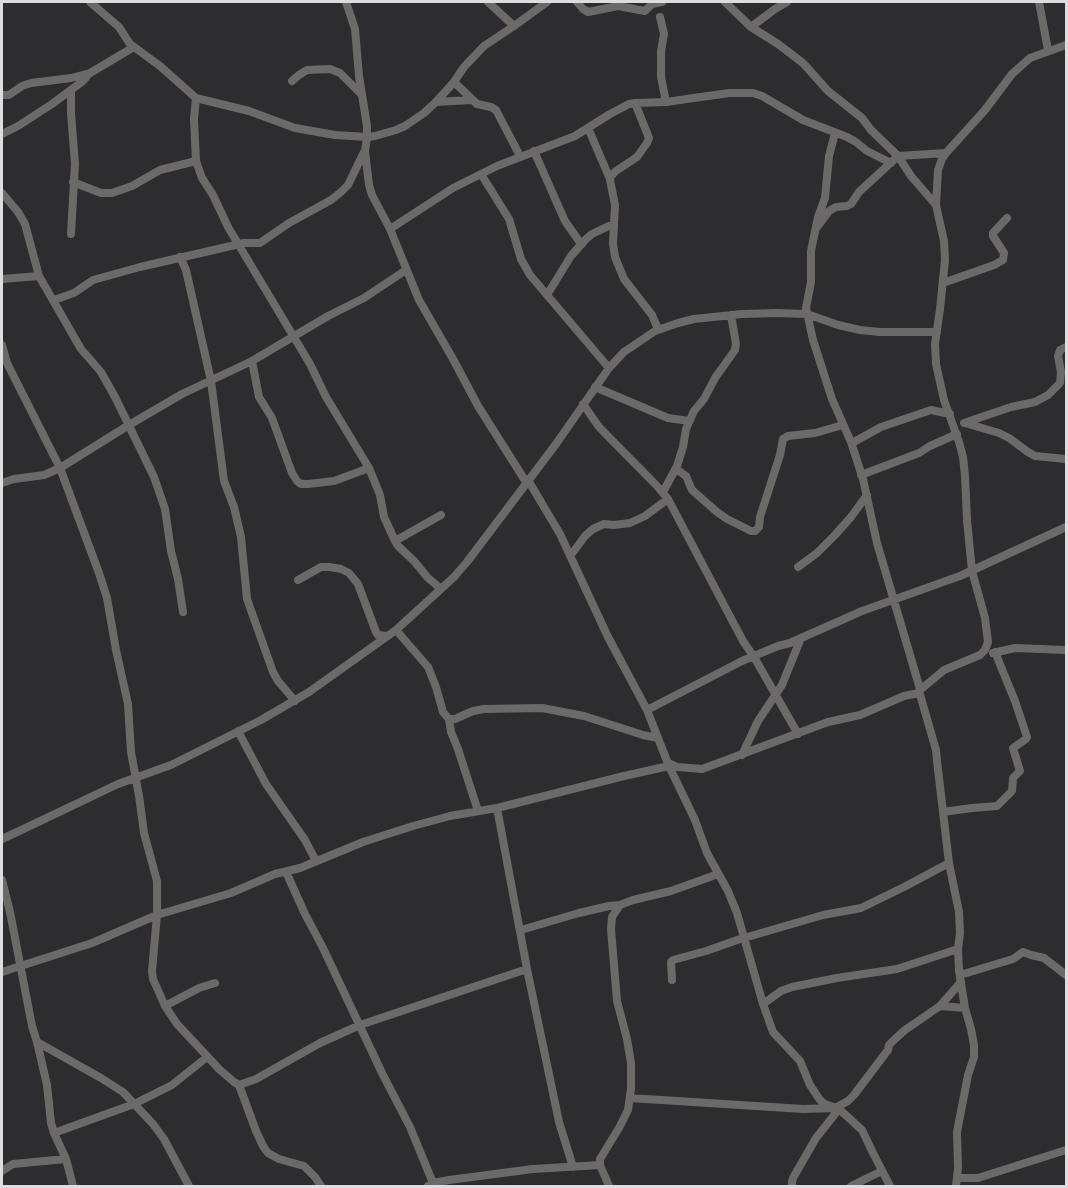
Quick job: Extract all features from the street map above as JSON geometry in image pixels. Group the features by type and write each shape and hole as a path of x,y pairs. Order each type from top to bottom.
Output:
{"street":[{"path":"90,2 119,27 134,47 160,66 196,98 249,111 295,128 335,135 367,137 405,126 424,113 454,82 464,66 483,46 547,2"},
{"path":"346,2 355,29 362,96 368,126 365,151 369,185 419,300 478,406 560,534 608,636 647,710 668,765 728,891 773,1032 800,1061 816,1095 825,1104 837,1108 862,1130 890,1186"},
{"path":"488,2 514,26"},
{"path":"528,2 532,12"},
{"path":"577,2 588,12 618,6 645,11 652,4 662,2"},
{"path":"725,2 751,27 803,63 828,91 862,118 898,156 911,176 936,205"},
{"path":"751,27 787,2"},
{"path":"1039,2 1048,50"},
{"path":"660,17 664,34 661,51 661,77 666,102"},
{"path":"980,655 988,642 985,618 972,571 963,457 936,364 935,344 945,260 944,241 936,205 938,170 946,153 986,110 1012,74 1029,58 1066,45"},
{"path":"2,95 9,95 31,83 90,73 134,47"},
{"path":"292,81 307,70 330,69 340,73 362,96"},
{"path":"2,134 18,126 71,90 90,73"},
{"path":"454,82 472,100 496,110 520,156"},
{"path":"71,90 75,164 71,234"},
{"path":"390,229 453,188 520,156 568,139 619,109 635,103 666,102 729,93 753,93 803,120 847,137 867,151 891,163"},
{"path":"196,98 194,119 196,160 202,178 310,364 341,424 369,468 380,495 384,517 395,541 440,588"},
{"path":"436,102 472,100"},
{"path":"610,179 616,171 637,157 648,141 648,135 635,103"},
{"path":"588,128 610,179 615,205 614,251 621,273 652,315 658,329"},
{"path":"835,133 829,156 825,198 814,230 810,257 810,287 806,302 807,314 832,399 852,443 867,495 877,543 936,750 949,862 959,912 960,979 974,1045 974,1058 968,1075 957,1132 957,1182 978,1178 1066,1150"},
{"path":"54,300 74,293 93,280 180,257 239,244 260,243 302,215 331,200 348,185 365,151"},
{"path":"534,151 565,221 581,244"},
{"path":"814,230 829,211 852,204 859,192 898,156 946,153"},
{"path":"73,182 101,194 112,193 132,186 160,170 196,160"},
{"path":"481,174 509,219 521,259 530,275 609,368"},
{"path":"2,193 25,224 39,276 81,348 101,372 154,477 165,509 183,612"},
{"path":"944,283 1003,260 1004,253 993,234 1007,218"},
{"path":"548,295 571,256 581,244 592,234 613,224"},
{"path":"180,257 186,270 211,381 224,481 234,507 241,537 247,599 273,672 295,701"},
{"path":"2,483 44,475 60,468 182,394 252,361 328,316 364,298 406,270"},
{"path":"2,279 39,276"},
{"path":"2,839 117,784 171,765 295,701 396,630 467,562 556,444 609,368 624,352 658,329 694,319 777,312 807,314 860,330 937,332"},
{"path":"571,555 593,529 604,524 630,523 645,516 665,495 682,452 689,421 735,350 731,315"},
{"path":"2,345 7,363 60,468 107,598 128,704 132,752 144,833 157,881 153,979 165,1006 177,1024 207,1057 239,1085 255,1131 268,1153 279,1159 304,1166 321,1186"},
{"path":"964,423 1011,407 1035,402 1048,395 1060,383 1061,372 1058,356 1060,350 1066,347"},
{"path":"252,361 259,397 272,418 297,481 301,484 334,481 369,468"},
{"path":"595,387 668,418 689,421"},
{"path":"583,404 598,427 665,495 734,626 798,734"},
{"path":"852,443 881,427 931,410 999,433 1035,456 1066,459"},
{"path":"676,468 686,476 692,490 717,512 755,531 759,527 783,439 788,436 815,434 843,425"},
{"path":"861,475 919,453 957,434"},
{"path":"798,567 817,553 835,535 867,495"},
{"path":"395,541 441,515"},
{"path":"647,710 742,661 862,611 928,589 972,571 1066,527"},
{"path":"298,580 321,567 341,569 349,573 358,584 376,632 378,635 387,636"},
{"path":"396,630 428,667 443,712 449,719 451,732 478,811"},
{"path":"742,755 758,721 782,685 801,638"},
{"path":"2,972 92,943 157,915 231,893 271,875 286,872 363,842 413,826 450,816 497,808 668,765 702,769 828,722 860,715 920,691 944,670 980,655 1015,648 1066,650"},
{"path":"943,812 997,806 1012,791 1013,778 1020,771 1012,748 1027,737 995,652"},
{"path":"449,719 484,709 542,708 584,716 658,738"},
{"path":"238,731 266,784 305,840 316,861"},
{"path":"497,808 559,1122 573,1167"},
{"path":"672,981 671,962 673,960 823,915 861,908 949,862"},
{"path":"286,872 382,1075 410,1127 431,1185 532,1169 600,1165"},
{"path":"521,930 680,888 718,874"},
{"path":"2,880 46,1085 51,1123 66,1159 73,1186"},
{"path":"609,1186 600,1165 600,1159 628,1110 631,1089 627,1039 617,1001 611,929 612,917 620,905"},
{"path":"763,1004 792,987 897,969 958,949"},
{"path":"792,1186 793,1178 816,1138 837,1108 854,1095 888,1050 890,1044 904,1030 940,1006 960,979 1013,959 1022,952 1044,958 1066,975"},
{"path":"239,1085 256,1079 320,1044 360,1026 527,969"},
{"path":"165,1006 199,988 215,983"},
{"path":"940,1006 965,1008"},
{"path":"37,1042 123,1092 164,1139 189,1186"},
{"path":"54,1133 134,1104 172,1084 207,1057"},
{"path":"630,1098 803,1109 837,1108"},
{"path":"2,1171 13,1164 66,1159"},
{"path":"851,1186 882,1171"}]}
